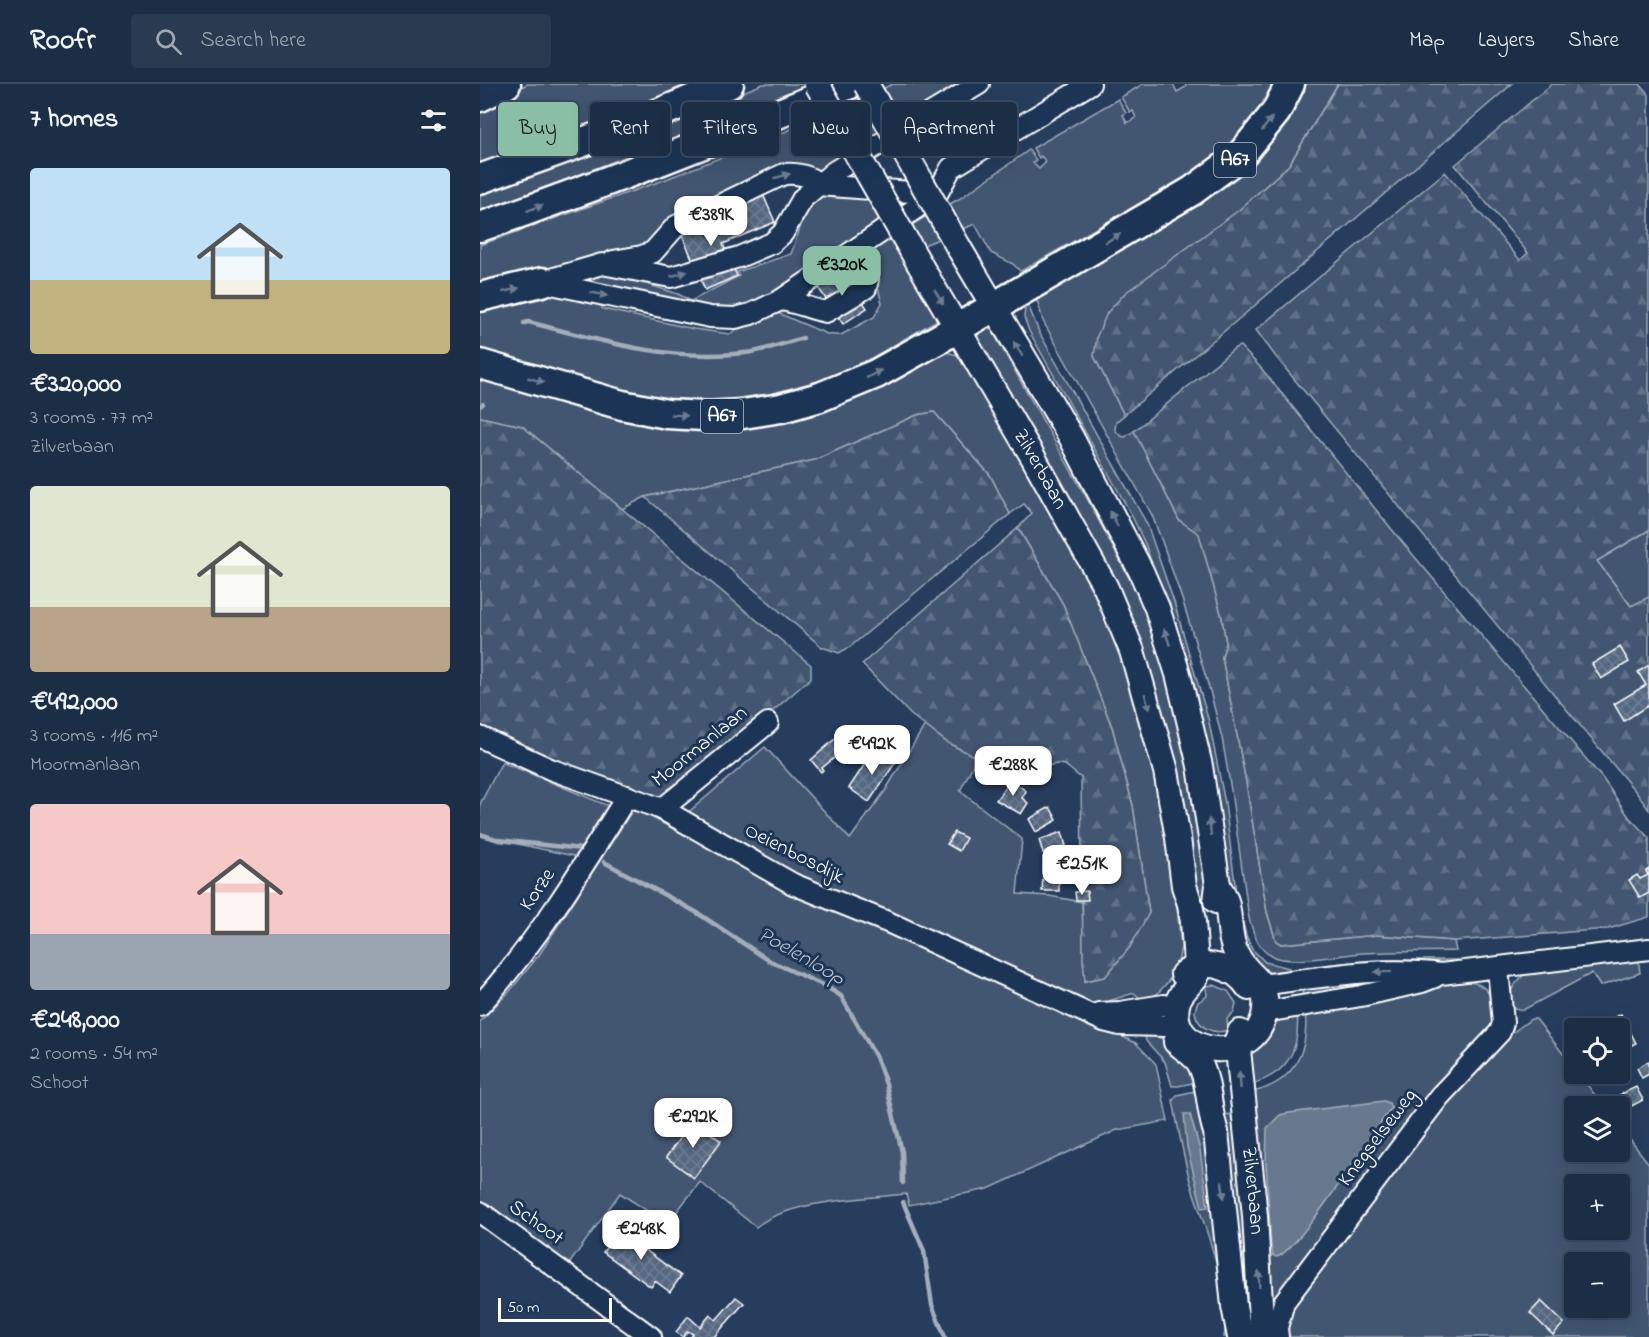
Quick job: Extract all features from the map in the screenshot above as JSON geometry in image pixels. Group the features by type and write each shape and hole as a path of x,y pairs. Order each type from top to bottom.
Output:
{"highway":[{"path":"480,97 506,84"},
{"path":"480,179 633,124 729,84"},
{"path":"480,227 647,166 850,84"},
{"name":"A67","path":"480,364 645,411 685,416 743,414 771,410 851,386 958,328 1165,207 1222,171 1241,155 1264,129 1276,112 1290,84"},
{"path":"480,297 542,282"}],"main road":[{"name":"Zilverbaan","path":"817,84 1033,457 1106,588 1132,651 1166,771 1184,886 1190,904 1192,969"},
{"name":"Zilverbaan","path":"866,84 993,307 1071,437 1141,571 1157,608 1172,654 1200,766 1218,885 1215,902 1245,976"},
{"path":"1211,965 1245,976 1264,994 1265,1012 1259,1028 1254,1035 1238,1046 1225,1050 1201,1054 1170,1019 1178,1020 1177,1004 1184,990 1194,980 1192,969 1211,965"},
{"path":"1238,1046 1238,1035 1247,1025 1253,1013 1252,994 1245,976"},
{"name":"Zilverbaan","path":"1238,1046 1255,1216 1262,1337"},
{"name":"Zilverbaan","path":"1201,1054 1212,1066 1217,1097 1219,1116 1216,1132 1234,1306 1240,1337"}],"street":[{"path":"602,264 671,278 739,257 772,243 783,233 803,198 835,171 979,84"},
{"path":"542,282 710,317 735,318 751,314 781,300 937,194 951,168 1090,84"},
{"path":"542,282 653,252 676,226 784,174 800,175 815,180 818,185"},
{"path":"818,185 937,194"},
{"path":"781,300 826,312 866,288 868,279 859,247"},
{"name":"Moormanlaan","path":"662,809 768,723"},
{"name":"Oeienbosdijk","path":"480,737 550,769 662,809 793,884 890,923 1104,1021 1120,1025 1170,1019"},
{"name":"Korze","path":"480,1005 521,957 627,796"},
{"path":"1245,976 1414,971 1441,974 1649,949"},
{"name":"Knegselseweg","path":"1278,1337 1277,1328 1284,1302 1439,1097 1500,1032 1503,1023 1498,968"},
{"path":"1265,1012 1361,996 1422,982 1441,974"},
{"name":"Schoot","path":"480,1212 651,1337"}],"green space":[{"path":"527,84 696,84 652,102 590,102 590,125 578,130 578,102 498,102 498,156 505,156 480,165 480,108"},
{"path":"763,84 827,84 779,103 718,102"},
{"path":"893,84 965,84 935,102 882,102 882,134 870,142 870,102 852,102"},
{"path":"1143,84 1173,84 1177,92 1186,87 1185,84 1281,84 1231,143 1193,173 1023,270 1020,271 1013,264 991,253 975,224 907,252 939,319 870,359 822,380 769,394 723,400 663,399 595,390 480,358 480,303 548,290 596,299 603,309 694,329 730,334 748,321 773,311 827,334 841,335 874,317 882,303 872,266 872,258 879,242 959,199 1029,150 1036,160 1033,163 1039,169 1046,162 1041,156 1039,158 1033,148 1118,99 1126,113 1123,115 1127,123 1136,118 1121,97"},
{"path":"1302,84 1338,84 1289,165 1239,210 1094,356 1124,415 1116,422 1115,430 1125,437 1134,431 1179,520 1199,533 1222,617 1226,643 1222,657 1246,782 1267,912 1276,941 1281,944 1377,935 1454,941 1456,951 1364,953 1291,960 1280,959 1263,950 1254,935 1249,918 1222,738 1183,602 1164,547 1152,515 1043,321 1038,303 1030,291 1206,197"},
{"path":"1338,84 1512,84 1124,415 1094,356 1097,336 1107,313 1125,293 1239,210 1289,165"},
{"path":"1552,84 1640,84 1649,95 1649,530 1597,561 1631,606 1649,597 1649,810 1256,330 1445,172 1520,260 1528,253 1455,165"},
{"path":"682,116 682,140 670,145 670,121"},
{"path":"791,129 791,156 846,156 820,172 809,172 651,245 480,291 480,245 725,156 779,156 779,134"},
{"path":"590,153 590,156 641,156 480,218 480,192"},
{"path":"825,193 895,197 893,212 774,297 745,308 728,310 703,308 569,279 603,270 678,294 691,301 739,276 737,272 791,254 809,202"},
{"path":"1026,300 1039,332 1147,524 1174,602 1209,722 1225,803 1237,900 1246,935 1252,949 1265,962 1289,968 1292,975 1265,972 1244,953 1189,681 1146,546 1131,514 1029,331 1024,317"},
{"path":"990,327 1090,504 1152,622 1177,698 1210,898 1194,900 1171,754 975,336"},
{"path":"1240,346 1261,368 1403,543 1603,779 1629,817 1649,838 1649,917 1608,929 1455,941 1377,935 1281,944 1276,941 1267,912 1246,782 1222,657 1226,643 1222,617 1199,534 1179,520 1134,431"},
{"path":"942,351 961,356 1093,584 1137,695 1171,846 1181,947 1177,968 1167,983 1157,994 1141,1003 1140,998 1134,993 1093,1006 829,896 685,815 765,747 850,839 885,791 925,725 948,743 977,757 960,791 1022,839 1017,894 1049,896 1082,902 1085,981 1149,913 1133,806 1112,727 1063,604 1018,528 1032,513 1024,504 1010,514 990,475 934,412 917,415 815,460 645,497 622,509 522,426 480,417 480,376 681,423"},
{"path":"934,412 990,475 1010,514 850,647 839,653 822,647 645,497 815,460 917,415"},
{"path":"480,417 522,426 811,665 811,678 667,803 544,758 480,728"},
{"path":"1018,528 1063,604 1112,727 1133,806 1149,913 1130,947 1105,977 1085,981 1081,778 1065,765 1020,769 990,764 948,743 911,715 862,664"},
{"path":"1649,530 1649,597 1632,607 1597,561"},
{"path":"502,762 611,807 583,858 480,836 480,804"},
{"path":"632,811 641,812 783,886 899,934 1136,1043 1156,1064 1168,1121 1117,1130 988,1189 909,1205 906,1194 827,1202 788,1211 756,1227 700,1182 667,1224 620,1193 567,1267 480,1202 480,1021 509,992 539,955"},
{"path":"1638,957 1640,973 1600,986 1592,973 1523,1010 1509,1007 1514,987 1527,972"},
{"path":"1374,960 1458,960 1459,966 1300,970 1304,967"},
{"path":"1398,978 1303,999 1302,985"},
{"path":"1456,981 1467,981 1476,983 1488,992 1493,1006 1495,1025 1273,1322 1248,1093 1277,1083 1295,1065 1305,1040 1305,1010","holes":["1391,1108 1315,1217 1273,1255 1266,1162"]},
{"path":"1214,985 1228,991 1236,1003 1234,1012 1227,1019 1228,1030 1217,1032 1207,1029 1199,1022 1195,1012 1197,1003 1207,996 1206,986"},
{"path":"1297,1011 1296,1038 1288,1060 1272,1075 1247,1085 1246,1065 1252,1047 1272,1025"},
{"path":"1531,1019 1536,1019 1564,1055 1564,1084 1587,1084 1596,1096 1564,1096 1564,1162 1630,1162 1630,1140 1649,1164 1649,1337 1285,1337 1287,1314 1436,1109 1508,1036"},
{"path":"1144,1031 1162,1039 1176,1050 1198,1082 1172,1086 1165,1062 1146,1041"},
{"path":"1200,1090 1235,1337 1224,1337 1226,1320 1221,1280 1190,1181 1173,1100 1177,1095"},
{"path":"1239,1113 1256,1324 1245,1337 1244,1281 1225,1115"}],"shaded area":[{"path":"1384,1101 1389,1103 1391,1108 1317,1215 1286,1251 1276,1257 1273,1255 1266,1162 1267,1128 1280,1115"},
{"path":"1184,1114 1190,1114 1200,1150 1208,1207 1202,1208 1187,1147"}],"building":[{"path":"762,192 775,222 739,237 726,207"},
{"path":"726,207 739,237 723,244 737,276 705,290 679,227"},
{"path":"841,270 867,308 843,324 817,286"},
{"path":"1620,647 1629,662 1601,679 1592,664"},
{"path":"1649,665 1649,709 1647,706 1624,721 1614,704 1646,685 1638,672"},
{"path":"836,738 845,749 822,768 821,772 811,760"},
{"path":"874,750 895,763 869,802 849,788"},
{"path":"1011,780 1026,791 1022,798 1028,803 1021,814 996,800"},
{"path":"1050,807 1057,820 1036,832 1029,819"},
{"path":"954,832 966,838 959,851 947,844"},
{"path":"1062,832 1066,846 1043,853 1039,840"},
{"path":"1063,862 1064,878 1059,879 1059,891 1042,891 1044,863"},
{"path":"1649,869 1649,893 1640,898 1629,880 1637,875 1640,879 1648,875 1646,871"},
{"path":"1087,891 1088,900 1076,900 1075,892"},
{"path":"1630,1031 1636,1043 1630,1046"},
{"path":"1649,1061 1649,1074 1642,1078 1637,1068"},
{"path":"1636,1087 1643,1100 1630,1107 1630,1096 1617,1096"},
{"path":"693,1120 721,1141 694,1178 666,1157"},
{"path":"619,1230 627,1236 631,1231 644,1241 640,1246 681,1276 670,1292 655,1281 651,1287 603,1252"},
{"path":"736,1297 744,1303 714,1337 691,1337 693,1334 688,1331 683,1337 676,1332 688,1316 700,1327 710,1315 716,1320"},
{"path":"1541,1301 1564,1323 1553,1335 1530,1313"}],"waterway":[{"path":"524,323 529,322 609,343 690,355 752,352 803,338"},
{"name":"Poelenloop","path":"480,834 499,840 582,849"},
{"name":"Poelenloop","path":"604,862 696,912 770,961 827,987 841,996 876,1057 886,1084 902,1152 903,1183"},
{"name":"Poelenloop","path":"903,1202 924,1251 932,1305 945,1337"}]}
